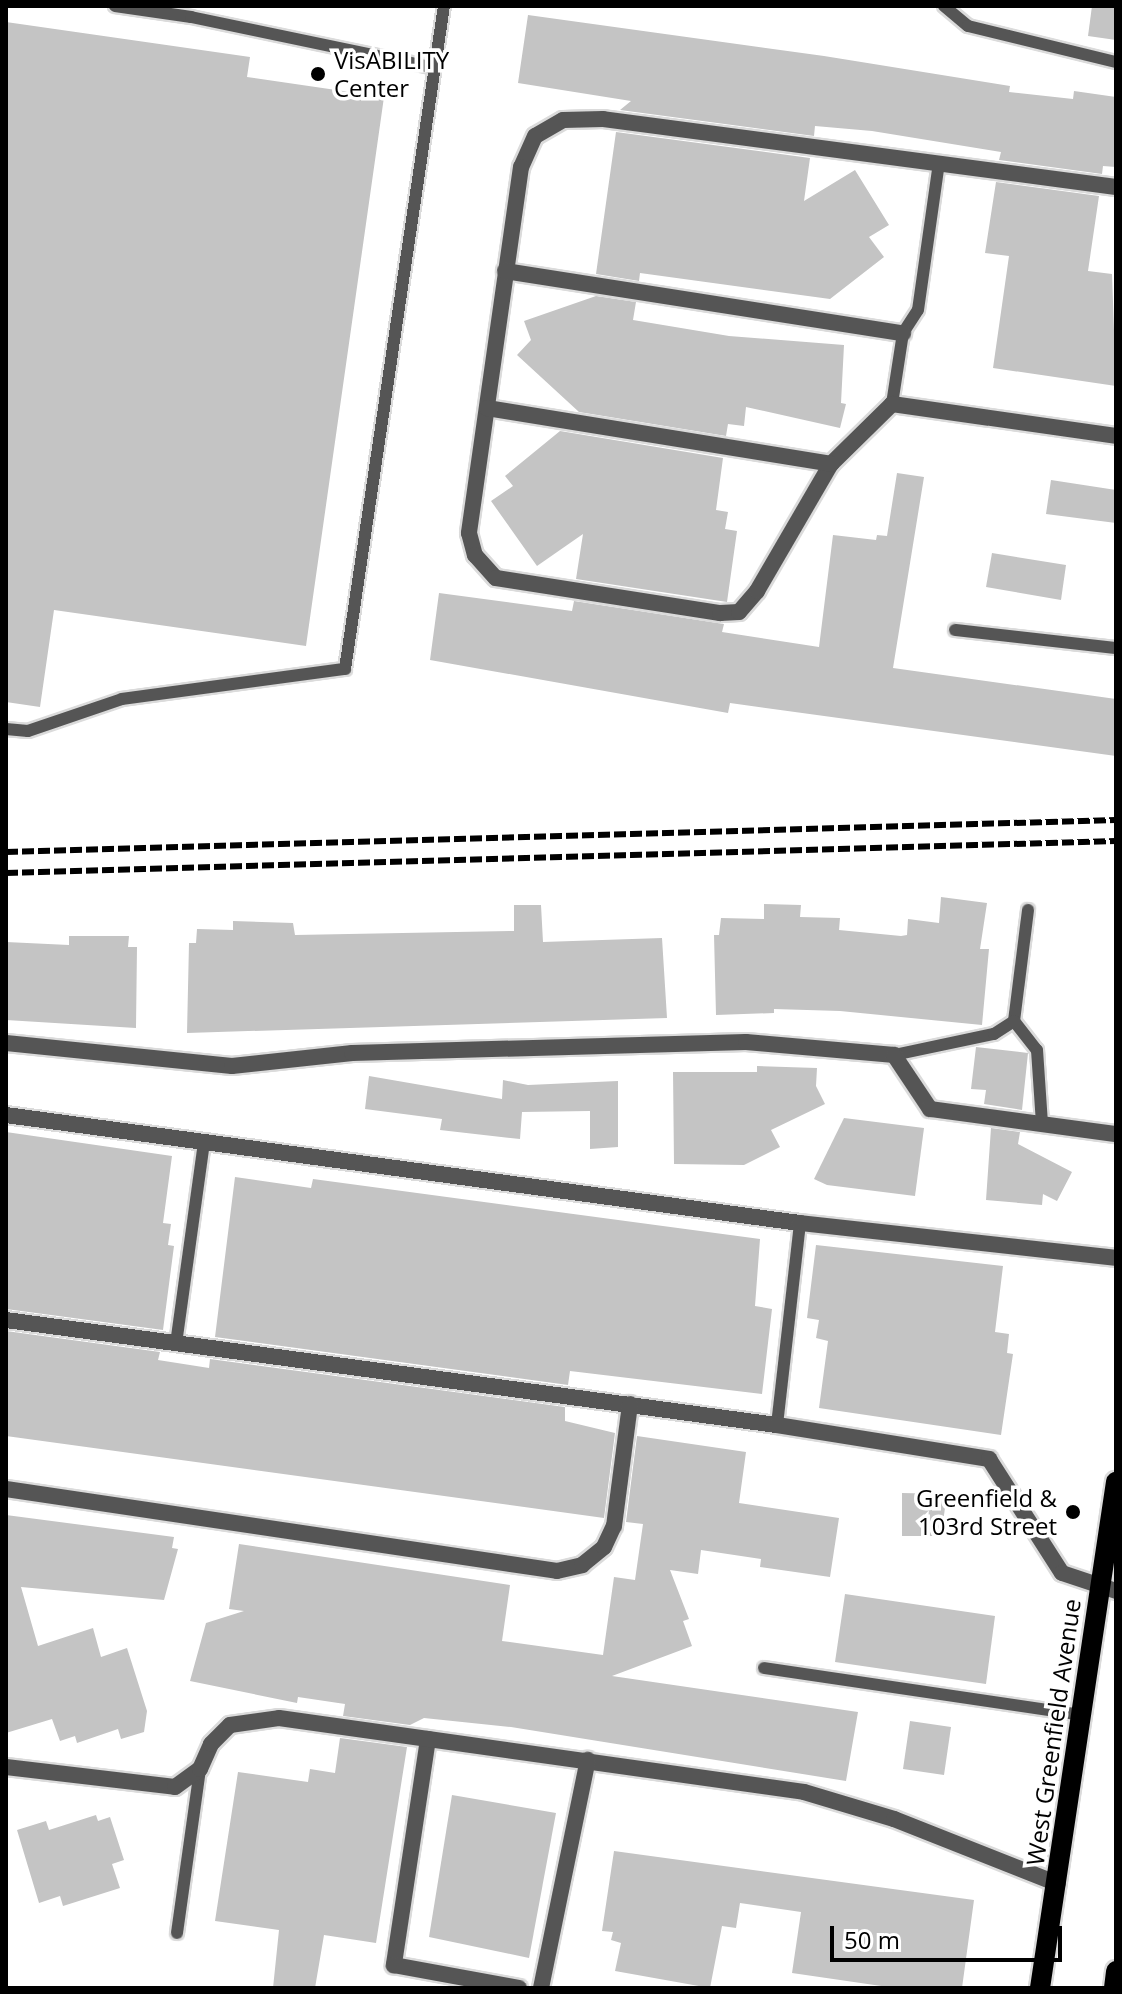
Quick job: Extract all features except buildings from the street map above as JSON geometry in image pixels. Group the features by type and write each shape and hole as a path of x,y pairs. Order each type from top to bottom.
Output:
{"main road":[{"name":"West Greenfield Avenue","path":"1040,1988 1084,1715 1108,1590 1116,1482"},
{"path":"1114,1988 1116,1971"}],"street":[{"path":"1116,187 603,119 563,120 535,136 521,167 469,533 475,555 496,578 720,613 739,612 757,591 831,464 892,404 1116,436"},
{"path":"505,271 903,333"},
{"path":"487,408 831,464"},
{"path":"6,1043 232,1066 352,1053 746,1042 894,1055 930,1109 1116,1134"},
{"path":"6,1115 800,1223 1116,1258"},
{"path":"6,1320 630,1404 989,1459 1012,1488 1049,1559 1062,1573 1108,1590"},
{"path":"6,1489 557,1571 582,1565 604,1547 614,1526 630,1404"},
{"path":"6,1767 175,1787 200,1769 221,1735 252,1718 588,1760 804,1792 894,1819 1058,1884"},
{"path":"428,1739 394,1965 519,1988"},
{"path":"541,1988 588,1760"}],"lane":[{"path":"115,6 191,17 435,68"},
{"path":"6,729 28,731 122,699 345,669 444,6"},
{"path":"944,6 968,26 1116,62"},
{"path":"892,404 903,333 918,310 939,163"},
{"path":"955,630 1116,648"},
{"path":"1028,910 1014,1021 1037,1050 1042,1123"},
{"path":"894,1055 994,1034 1014,1021"},
{"path":"176,1344 204,1143"},
{"path":"777,1425 800,1223"},
{"path":"764,1668 1084,1715"},
{"path":"177,1933 200,1769"}],"railway":[{"path":"6,852 1116,820"},
{"path":"6,873 1116,841"}],"place":[{"name":"VisABILITY Center","path":"318,74"},
{"name":"Greenfield & 103rd Street","path":"1073,1512"}]}
